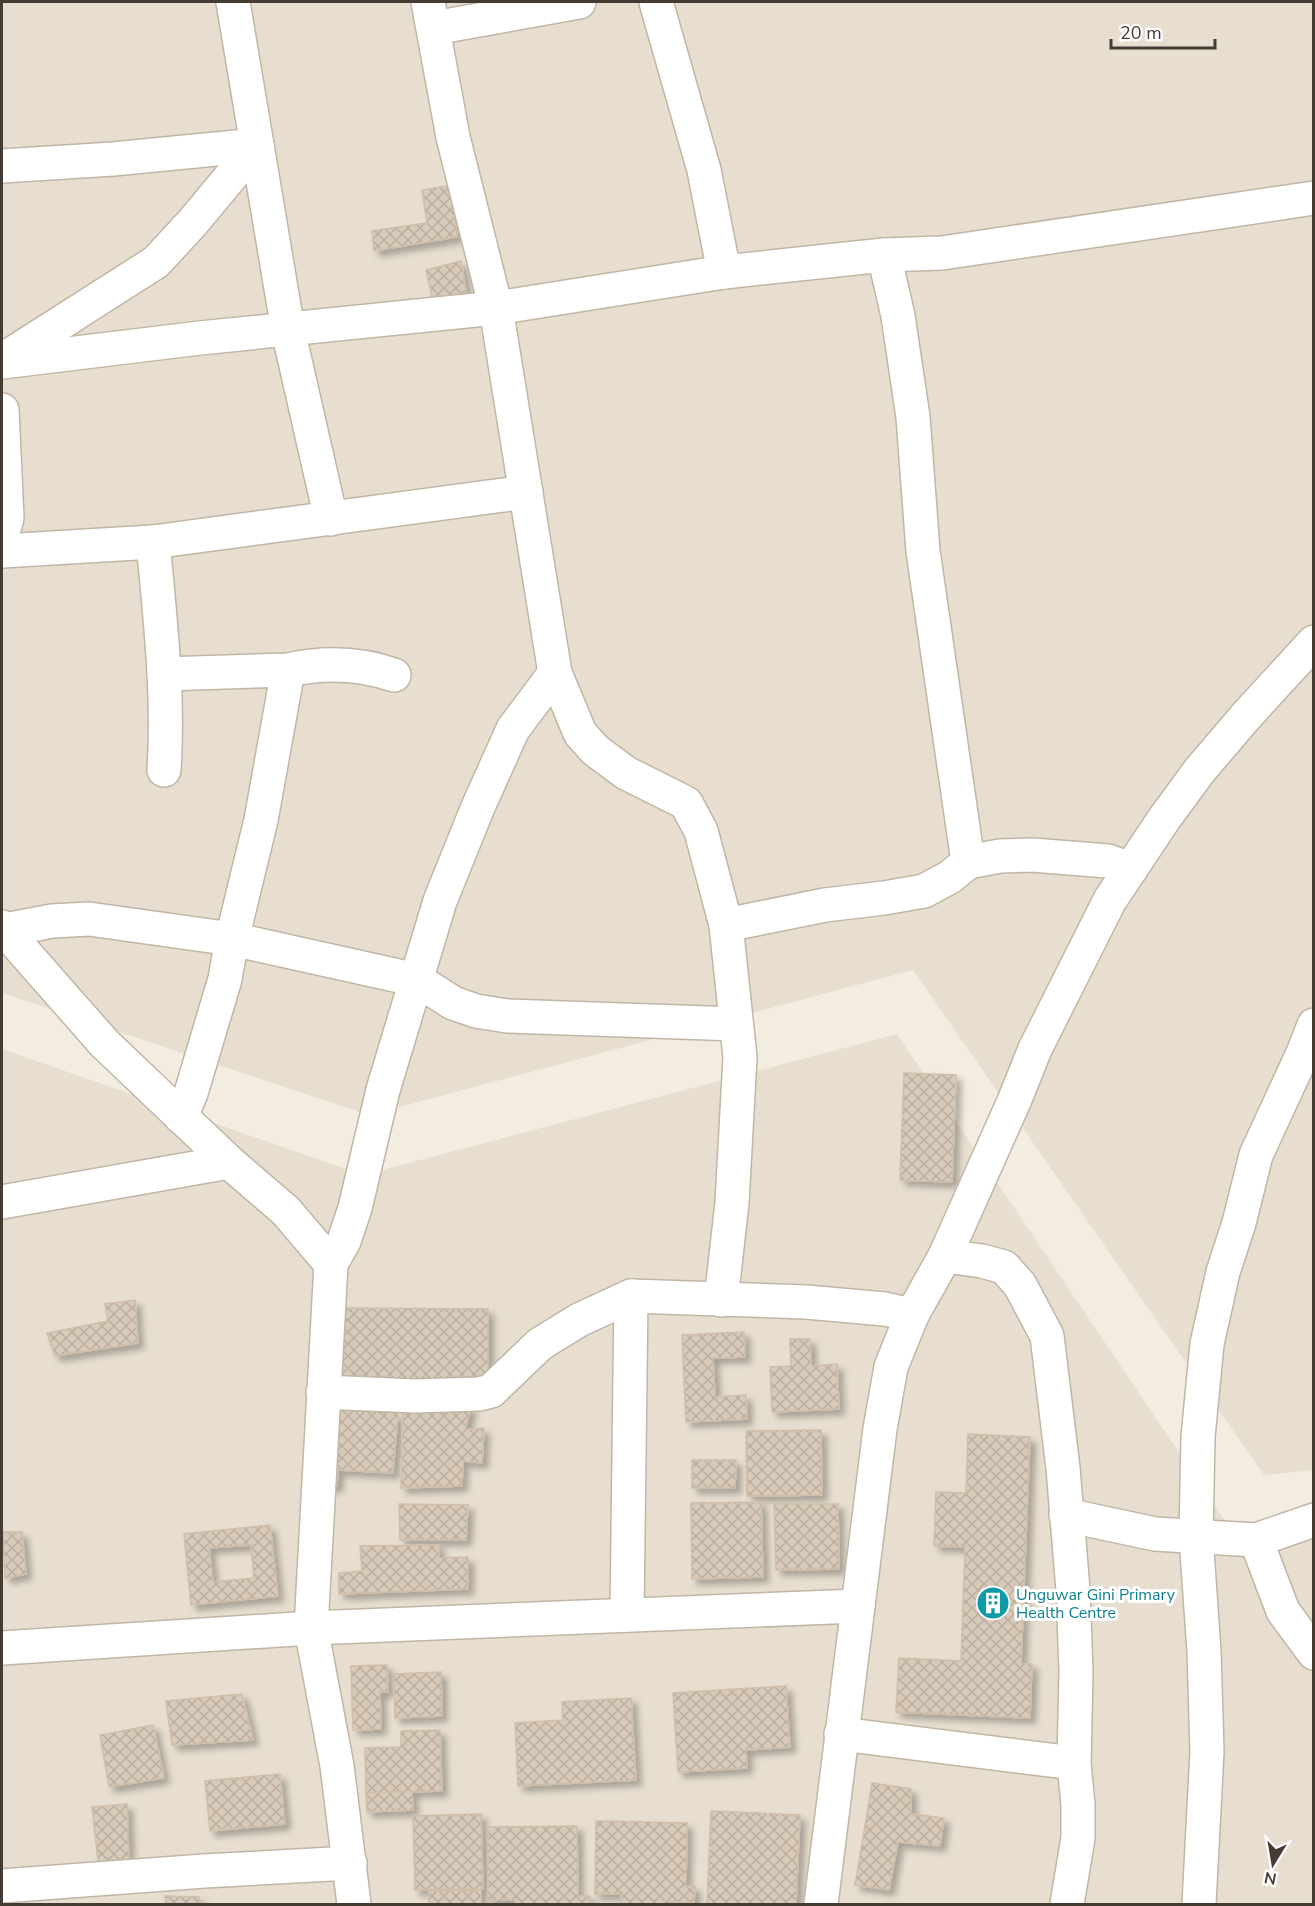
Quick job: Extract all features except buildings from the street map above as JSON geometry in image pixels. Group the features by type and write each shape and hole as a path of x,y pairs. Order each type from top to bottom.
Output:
{"street":[{"path":"233,2 288,330 331,519"},
{"path":"656,2 705,170 724,272"},
{"path":"566,3 431,15 453,137 496,308 555,673 580,733 595,750 626,773 686,803 701,831 726,925 740,1057 732,1203 721,1300"},
{"path":"2,166 113,159 257,145"},
{"path":"2,361 156,262 193,222 257,145"},
{"path":"2,361 496,308 724,272 884,255 942,253 1314,198"},
{"path":"884,255 898,316 913,417 923,551 968,862"},
{"path":"2,410 7,518 2,536"},
{"path":"2,551 153,542 526,492"},
{"path":"153,542 164,674 164,770"},
{"path":"821,1905 841,1734 891,1366 912,1315 945,1257 1035,1050 1110,900 1200,770 1246,715 1314,642"},
{"path":"164,674 288,670 335,664 372,667 394,675"},
{"path":"181,1117 191,1093 225,979 232,939 261,820 288,670"},
{"path":"354,1905 338,1766 311,1628 331,1264 344,1241 356,1208 382,1090 440,901 477,807 513,729 555,673"},
{"path":"726,925 825,905 924,891 950,877 968,862 1000,856 1032,855 1108,861 1131,868"},
{"path":"3,928 51,921 89,919 232,939 417,981 453,1003 476,1011 507,1016 736,1024"},
{"path":"3,928 104,1043 229,1162 286,1211 331,1264"},
{"path":"1199,1905 1207,1751 1204,1651 1196,1537 1198,1437 1207,1344 1223,1272 1239,1223 1256,1155 1314,1024"},
{"path":"2,1202 229,1162"},
{"path":"945,1257 982,1261 1004,1267 1020,1284 1047,1336 1063,1468 1076,1671 1074,1763 1078,1838 1067,1905"},
{"path":"323,1392 424,1395 479,1394 491,1391 540,1344 579,1320 631,1296 806,1302 885,1309 912,1315"},
{"path":"627,1616 631,1296"},
{"path":"1066,1515 1155,1534 1256,1540 1314,1520"},
{"path":"1256,1540 1283,1611 1314,1653"},
{"path":"2,1648 311,1628 858,1606"},
{"path":"841,1734 1074,1763"},
{"path":"2,1886 350,1863"}],"shaded area":[{"path":"2,2 1313,2 1313,1470 1264,1475 913,970 369,1115 2,993"},
{"path":"897,1034 1234,1534 1313,1525 1313,1904 2,1904 2,1049 363,1175"}],"place":[{"name":"Unguwar Gini Primary Health Centre","path":"993,1603"}]}
